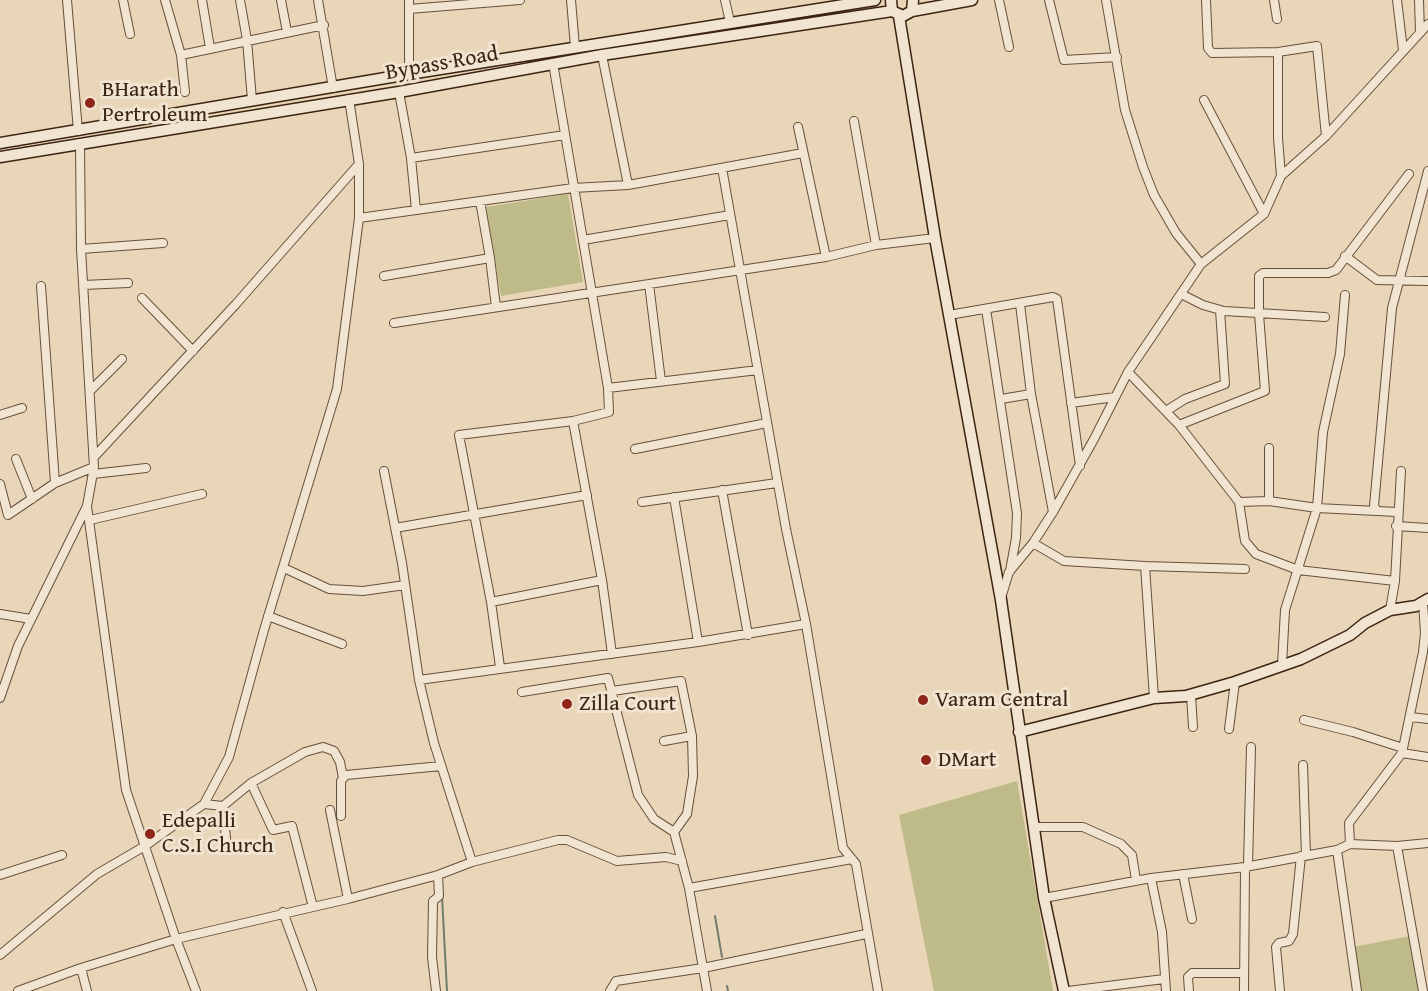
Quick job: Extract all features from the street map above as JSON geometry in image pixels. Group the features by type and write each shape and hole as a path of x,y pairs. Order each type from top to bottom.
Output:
{"main road":[{"name":"Bypass Road","path":"0,143 730,22 836,2 875,0"},
{"name":"Bypass Road","path":"0,157 399,92 602,55 894,9 906,15 912,5 972,0"},
{"path":"894,9 1000,600 1044,898 1066,991"},
{"path":"1019,732 1154,698 1191,695 1235,682 1282,665 1350,635 1365,623 1390,610 1425,601"}],"street":[{"path":"67,0 78,131"},
{"path":"123,0 130,34"},
{"path":"165,0 181,55 185,92"},
{"path":"202,0 210,48"},
{"path":"240,0 247,40 252,100"},
{"path":"281,0 287,32"},
{"path":"318,0 333,88"},
{"path":"410,74 409,4 517,0"},
{"path":"571,0 575,47"},
{"path":"725,0 730,22"},
{"path":"999,0 1009,47"},
{"path":"1049,0 1064,60 1117,57"},
{"path":"1106,0 1125,110 1147,176 1176,234 1201,264"},
{"path":"1206,0 1208,48 1212,53 1278,52 1317,46 1326,136"},
{"path":"1274,0 1277,19"},
{"path":"1397,0 1403,50"},
{"path":"1419,0 1420,33"},
{"path":"1010,572 1034,543 1053,512 1080,466 1128,372 1201,264 1264,214 1281,176 1326,136 1428,24"},
{"path":"181,55 324,25"},
{"path":"1278,52 1278,138 1281,176"},
{"path":"602,55 628,185"},
{"path":"500,667 491,602 472,516 459,435 573,421 609,412 608,388 554,63"},
{"path":"399,92 411,158 416,210"},
{"path":"0,955 97,874 145,846 204,804 229,757 268,616 337,389 359,219 359,164 349,99"},
{"path":"1204,100 1264,214"},
{"path":"854,121 876,245"},
{"path":"798,128 826,257"},
{"path":"411,158 565,135"},
{"path":"0,698 18,646 87,506 94,470 95,456 81,249 80,143"},
{"path":"359,219 573,188 628,185 803,153"},
{"path":"95,456 193,351 359,164"},
{"path":"722,168 742,270 777,483 806,624 843,848 855,864 878,991"},
{"path":"1377,511 1374,506 1392,308 1398,281 1424,199 1428,171"},
{"path":"1179,425 1265,391 1258,280 1263,273 1332,273 1408,174"},
{"path":"480,201 496,308"},
{"path":"584,240 730,215"},
{"path":"394,323 826,257 876,245 935,238"},
{"path":"81,249 163,243"},
{"path":"1345,256 1377,280 1428,281"},
{"path":"384,276 490,258"},
{"path":"83,285 128,283"},
{"path":"649,284 661,381"},
{"path":"41,286 55,483"},
{"path":"1181,294 1220,310 1325,316"},
{"path":"1282,665 1286,610 1317,508 1323,432 1340,354 1345,295"},
{"path":"949,315 1053,297 1057,299 1080,466"},
{"path":"142,298 193,351"},
{"path":"1020,304 1032,393 1053,512"},
{"path":"986,309 1018,521 1010,572 1000,600"},
{"path":"1166,411 1185,399 1225,384 1220,310"},
{"path":"91,390 122,359"},
{"path":"608,388 759,370"},
{"path":"1128,372 1179,425 1239,502 1245,541 1256,554 1298,570 1395,581"},
{"path":"1001,399 1032,393"},
{"path":"1071,403 1115,397"},
{"path":"0,415 22,408"},
{"path":"573,421 602,580 612,654"},
{"path":"635,449 767,423"},
{"path":"1269,448 1269,501"},
{"path":"16,459 32,499"},
{"path":"0,484 4,517 55,483 94,470 146,468"},
{"path":"384,471 405,585 419,680 441,766 472,862"},
{"path":"1390,610 1395,581 1396,526 1401,471"},
{"path":"642,502 777,483"},
{"path":"722,490 748,635"},
{"path":"90,520 202,494"},
{"path":"395,528 587,495"},
{"path":"674,497 698,642"},
{"path":"1239,502 1269,501 1317,508 1397,512"},
{"path":"87,506 126,790 196,991"},
{"path":"1396,526 1428,528"},
{"path":"1034,543 1064,561 1245,569"},
{"path":"1145,566 1154,698"},
{"path":"284,568 329,589 363,591 405,585"},
{"path":"491,602 602,580"},
{"path":"1350,844 1349,823 1402,751 1423,652 1425,601"},
{"path":"0,614 32,619"},
{"path":"268,616 342,644"},
{"path":"419,680 500,667 748,635 806,624"},
{"path":"522,692 608,678 638,795 654,819 674,831 689,888 706,991"},
{"path":"612,692 681,681 692,736 693,776 687,814 674,831"},
{"path":"1229,729 1235,682"},
{"path":"1191,695 1193,727"},
{"path":"1411,717 1428,719"},
{"path":"1304,720 1359,733 1402,751 1428,757"},
{"path":"664,741 692,736"},
{"path":"204,804 223,806 251,783 305,752 323,747 334,751 340,762 343,778 341,816"},
{"path":"1244,991 1251,747"},
{"path":"1280,991 1276,947 1279,943 1289,941 1293,934 1304,856 1303,765"},
{"path":"343,778 441,766"},
{"path":"251,783 273,830 292,826 313,907"},
{"path":"223,806 226,849"},
{"path":"330,810 348,899"},
{"path":"1034,826 1083,827 1121,844 1132,855 1136,880"},
{"path":"18,991 33,988 81,968 176,939 283,912 348,899 438,875 472,862 558,840 567,840 617,861 666,857 682,861"},
{"path":"1044,898 1136,880 1247,866 1304,856 1337,850 1350,844 1397,846 1428,843"},
{"path":"1397,846 1423,991"},
{"path":"1337,850 1357,991"},
{"path":"0,875 63,855"},
{"path":"689,888 852,859"},
{"path":"1183,874 1192,919"},
{"path":"436,991 432,957 433,901 439,896 438,875"},
{"path":"1151,878 1162,932 1166,991"},
{"path":"283,912 312,991"},
{"path":"610,991 616,981 703,968 866,934"},
{"path":"81,968 87,991"},
{"path":"1189,991 1188,978 1192,973 1244,973"},
{"path":"1066,991 1164,979"}],"shaded area":[{"path":"568,194 583,282 501,296 486,207"},
{"path":"1017,781 1053,991 934,991 899,815"},
{"path":"1410,936 1419,991 1359,991 1353,947"}],"waterway":[{"path":"442,896 447,991"},
{"path":"715,916 722,957"},
{"path":"727,986 728,991"}],"place":[{"name":"BHarath Pertroleum","path":"90,103"},
{"name":"Varam Central","path":"923,700"},
{"name":"Zilla Court","path":"567,704"},
{"name":"DMart","path":"926,760"},
{"name":"Edepalli C.S.I Church","path":"150,834"}]}
